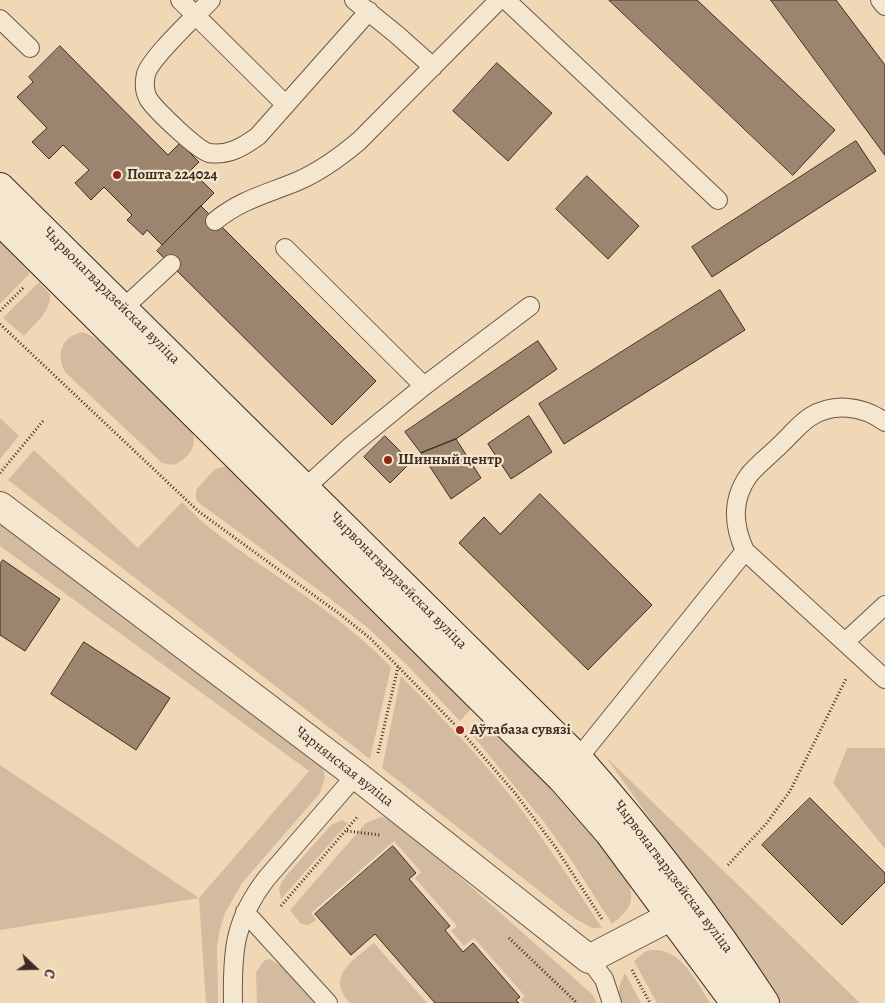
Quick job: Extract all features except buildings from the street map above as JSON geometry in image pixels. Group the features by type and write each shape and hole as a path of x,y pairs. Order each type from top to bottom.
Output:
{"main road":[{"name":"Чырвонагвардзейская вуліца","path":"0,186 115,317 570,769 641,831 735,1003"},
{"name":"Чырвонагвардзейская вуліца","path":"0,221 115,317 305,488 570,769"},
{"name":"Чарнянская вуліца","path":"0,506 356,775 589,959"},
{"name":"Чырвонагвардзейская вуліца","path":"684,910 738,961 765,1003"},
{"path":"589,959 684,910"}],"lane":[{"path":"180,0 286,105"},
{"path":"211,0 154,60 146,72 144,86 149,99 192,144 207,152 224,153 242,148 258,136 368,11"},
{"path":"354,0 433,67"},
{"path":"216,221 230,209 246,200 297,181 319,171 340,158 499,0"},
{"path":"506,0 718,200"},
{"path":"880,0 885,6"},
{"path":"0,19 30,48"},
{"path":"285,248 424,386"},
{"path":"115,317 171,264"},
{"path":"305,488 352,444 424,386 530,306"},
{"path":"885,422 874,414 859,409 842,408 824,411 809,417 750,475 742,488 736,505 735,519 738,536 745,551 885,679"},
{"path":"570,769 745,551"},
{"path":"844,642 885,606"},
{"path":"233,1003 233,956 237,931 254,894 356,775"},
{"path":"245,912 328,1003"},
{"path":"589,959 604,979 612,1003"}],"path":[{"path":"0,324 198,511 356,626 399,666 460,730 515,793 556,848 618,944 650,1003"},
{"path":"0,473 43,421"},
{"path":"728,865 766,824 790,791 859,655"}],"shaded area":[{"path":"0,242 30,273 0,304"},
{"path":"39,282 50,294 50,300 45,312 24,336 3,318"},
{"path":"83,332 97,339 189,427 194,438 194,444 189,454 180,462 174,465 162,463 66,373 61,360 62,348 70,338"},
{"path":"0,418 19,436 0,459"},
{"path":"34,450 138,548 182,502 216,533 329,613 371,648 391,667 370,759 8,480"},
{"path":"226,466 231,467 472,708 460,721 406,664 368,628 199,503 196,499 196,490 215,469"},
{"path":"0,522 322,764 325,777 320,793 242,883 225,913 217,946 218,1003 206,1003 199,898 309,771 0,546"},
{"path":"401,676 474,752 497,779 552,852 602,928 592,928 574,918 382,768"},
{"path":"483,718 532,767 619,867 630,887 631,898 629,907 612,924 572,861 544,822 470,732"},
{"path":"847,748 885,748 885,849 833,783"},
{"path":"606,757 860,1003 781,1003"},
{"path":"0,765 199,898 0,930"},
{"path":"381,817 399,823 592,994 597,1003 523,1003 521,1000 525,996 474,938 464,946 451,931 457,926 415,878 421,872 394,841 311,913 316,920 308,925 301,924 290,910 366,823"},
{"path":"342,820 348,823 281,899 279,888 285,877 331,825"},
{"path":"374,943 427,1003 350,1003 340,985 341,977 351,962"},
{"path":"646,951 663,951 680,961 687,968 710,1003 657,1003 634,961"},
{"path":"270,959 283,967 316,1003 257,1003 256,972 265,960"},
{"path":"625,973 641,1003 619,1003 619,987"}],"place":[{"name":"Пошта 224024","path":"117,175"},
{"name":"Шинный центр","path":"388,460"},
{"name":"Аўтабаза сувязі","path":"460,730"}]}
